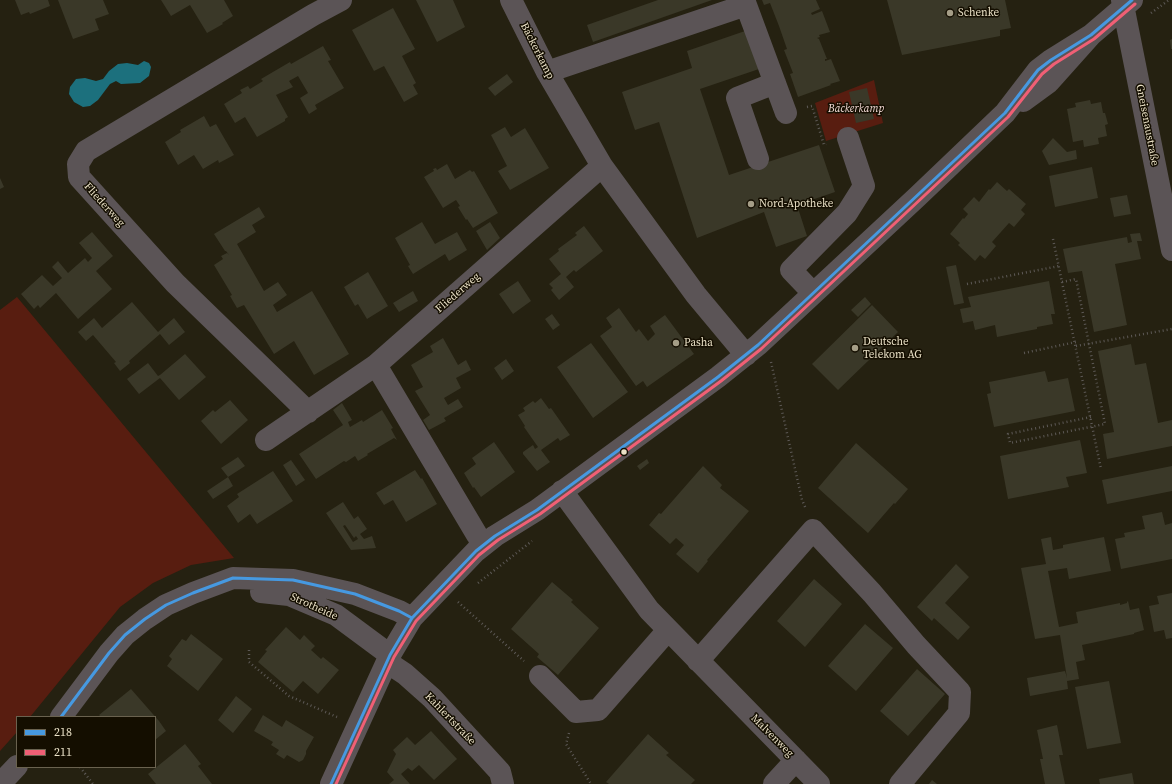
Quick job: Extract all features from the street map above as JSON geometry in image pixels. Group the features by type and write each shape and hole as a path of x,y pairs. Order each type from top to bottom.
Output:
{"street":[{"name":"Fliederweg","path":"308,412 175,283 79,177 78,164 86,151 313,15 342,0"},
{"name":"Bäckerkamp","path":"511,0 547,72 602,166 696,295 752,350"},
{"path":"331,784 389,658 412,618 451,592 502,548 537,510 718,377 752,350 1005,113 1049,82 1091,35 1126,2"},
{"name":"Gneisenaustraße","path":"1126,2 1172,250"},
{"path":"547,72 746,5 786,113"},
{"path":"758,159 737,98 775,83"},
{"path":"813,292 791,270 847,213 864,186 848,138"},
{"name":"Fliederweg","path":"266,440 376,365 602,166"},
{"path":"376,365 477,535"},
{"name":"Malvenweg","path":"562,491 649,610 819,784"},
{"path":"698,661 813,530 872,593 916,645 960,692 959,713 900,784"},
{"name":"Strotheide","path":"62,716 109,653 125,635 166,605 202,589 233,578 293,580 355,594 399,611 412,618"},
{"name":"Strotheide","path":"202,589 237,589 289,595 336,615 389,658"},
{"path":"540,676 576,712 598,710 668,630"},
{"name":"Kahlertstraße","path":"389,658 432,698 500,772 503,784"},
{"name":"Malvenweg","path":"774,784 796,760"},
{"path":"0,784 16,767"}],"path":[{"path":"786,113 812,106 824,145 848,138"},
{"path":"1054,239 1101,469"},
{"path":"967,284 1059,266"},
{"path":"1062,282 1076,279 1105,424 1010,443 1008,434 1091,417"},
{"path":"1076,346 1172,329"},
{"path":"1024,352 1076,342"},
{"path":"752,350 772,364 802,500 813,530"},
{"path":"451,592 540,676"},
{"path":"249,650 250,662 289,696 343,720"},
{"path":"576,712 566,744 591,784"},
{"path":"81,768 94,784"}],"green space":[{"name":"Bäckerkamp","path":"874,80 883,123 826,141 815,103"},
{"path":"17,297 234,558 191,565 153,583 120,607 31,716 16,716 16,733 0,751 0,310"}],"water":[{"path":"144,61 149,63 151,67 149,76 140,83 121,84 116,81 110,84 98,100 90,106 83,107 74,102 69,94 70,87 76,79 85,78 96,81 103,79 109,71 118,64 127,63 138,65"}],"building":[{"path":"15,0 48,0 50,6 30,14 29,12 21,15"},
{"path":"58,0 103,0 109,14 95,19 99,30 73,39"},
{"path":"161,0 224,0 233,16 222,23 223,24 207,33 190,5 171,16"},
{"path":"416,0 453,0 465,27 437,42"},
{"path":"658,0 712,0 593,42 587,25"},
{"path":"762,0 816,0 820,9 811,13 812,15 822,11 830,32 819,35 820,37 817,38 819,39 827,59 825,59 825,61 831,59 840,81 798,97 790,74 793,73 784,50 787,49 779,26 770,3 764,5"},
{"path":"887,0 1005,0 1011,28 1000,30 1000,36 902,55"},
{"path":"393,8 415,49 402,56 416,83 413,85 418,94 404,102 384,66 374,71 352,30"},
{"path":"745,31 759,69 700,89 729,175 819,145 835,192 797,205 807,236 776,247 764,212 697,238 659,122 635,130 622,92 692,68 687,51"},
{"path":"1172,39 1172,49 1171,49 1170,40"},
{"path":"323,46 331,60 328,61 344,88 315,105 317,109 309,114 300,98 308,93 298,76 289,81 293,87 276,95 288,117 285,121 257,137 245,117 235,123 224,104 242,93 240,90 248,86 250,89 263,81 261,79 290,62 291,64"},
{"path":"507,74 513,82 495,96 488,88"},
{"path":"867,88 874,119 856,123 849,92"},
{"path":"1090,100 1091,104 1101,102 1103,113 1105,113 1108,124 1105,125 1107,136 1098,138 1099,144 1084,147 1083,140 1073,142 1067,109 1076,107 1075,103"},
{"path":"204,116 210,127 216,124 234,155 219,163 218,160 203,169 194,155 178,165 165,142 181,132 180,130"},
{"path":"505,127 511,137 525,128 549,168 510,190 498,171 507,166 491,135"},
{"path":"1053,138 1067,152 1076,150 1077,159 1049,165 1042,151"},
{"path":"447,164 455,179 470,170 472,172 474,171 498,213 473,228 458,207 460,206 456,200 443,208 424,177 434,171 433,169 436,168 437,170"},
{"path":"1092,167 1098,198 1055,207 1049,176"},
{"path":"0,178 4,187 0,189"},
{"path":"997,182 1007,191 1009,189 1026,204 1021,210 1025,214 1014,227 1009,223 992,242 996,246 985,259 980,255 975,261 958,245 960,243 950,234 968,214 963,209 974,197 979,202 989,189 990,190"},
{"path":"1127,195 1131,214 1114,217 1110,198"},
{"path":"259,207 265,217 252,225 256,232 237,244 264,291 278,282 287,295 273,305 277,312 312,291 349,354 314,375 294,341 274,354 244,305 237,308 230,296 232,295 214,265 223,259 221,256 227,253 229,255 214,234"},
{"path":"422,222 435,244 457,232 467,250 449,261 445,254 413,274 408,266 410,265 395,238"},
{"path":"490,222 500,238 487,250 476,231"},
{"path":"584,226 603,251 576,272 574,270 566,277 574,287 559,300 551,290 553,288 549,284 561,274 549,259 559,251 558,249 577,235 575,233"},
{"path":"92,232 113,256 96,271 112,289 78,319 56,293 40,308 38,305 34,309 21,294 42,275 53,286 62,278 52,267 58,261 68,273 85,258 88,262 92,258 79,243"},
{"path":"1140,233 1142,241 1137,241 1141,259 1115,264 1127,325 1094,332 1082,271 1068,273 1063,249 1127,237 1128,243 1132,242 1130,234"},
{"path":"956,265 964,303 954,305 946,267"},
{"path":"368,272 388,306 367,319 358,304 355,306 344,287"},
{"path":"518,281 531,301 513,314 499,294"},
{"path":"1049,281 1055,314 1051,314 1053,324 1037,327 1037,329 997,337 995,325 975,330 973,321 963,323 960,309 971,307 968,297"},
{"path":"413,291 418,301 399,312 393,303"},
{"path":"865,297 871,304 858,317 851,310"},
{"path":"132,302 158,332 174,318 185,332 169,345 160,334 129,361 130,363 120,371 114,363 116,362 93,335 86,341 78,332 94,318 102,328"},
{"name":"Deutsche Telekom AG","path":"872,305 898,332 838,390 812,364"},
{"path":"619,308 636,332 639,329 648,341 655,334 650,326 665,315 694,354 647,387 643,381 636,386 600,336 612,327 606,318"},
{"path":"552,314 560,325 553,330 545,319"},
{"path":"443,338 458,365 466,360 471,370 456,378 461,388 444,398 448,405 458,399 463,407 444,418 446,421 429,430 423,420 430,415 415,391 423,387 411,365 433,352 430,346"},
{"path":"591,343 628,392 593,418 557,367"},
{"path":"1131,344 1135,365 1146,363 1158,423 1172,420 1172,446 1107,459 1103,434 1114,432 1098,351"},
{"path":"185,354 206,377 179,400 160,378 139,394 127,379 148,363 158,376"},
{"path":"506,359 514,371 502,380 494,368"},
{"path":"1045,371 1048,382 1068,378 1075,411 994,427 987,394 991,393 989,382"},
{"path":"541,398 549,409 551,408 570,435 560,441 558,438 541,450 550,462 537,471 523,452 533,445 535,449 538,447 524,427 525,426 518,415 525,411 523,408 533,401 535,403"},
{"path":"230,400 248,420 221,444 201,421 213,410 215,412"},
{"path":"342,403 352,420 348,422 350,427 362,420 363,422 382,410 393,428 391,429 397,440 394,438 358,461 355,456 346,462 344,461 316,479 299,454 343,425 333,410"},
{"path":"1080,440 1087,473 1066,477 1069,487 1008,499 1000,456"},
{"path":"494,442 515,472 481,497 474,487 473,488 464,473 476,464 472,458"},
{"path":"856,443 908,489 868,533 818,488"},
{"path":"238,457 245,466 228,477 221,468"},
{"path":"647,459 649,463 640,470 637,466"},
{"path":"291,460 305,480 296,486 283,465"},
{"path":"703,466 722,485 720,488 749,511 707,560 708,561 698,573 676,554 684,545 676,538 670,544 649,525 659,513 661,514"},
{"path":"1172,466 1172,491 1107,504 1102,480"},
{"path":"415,470 421,479 422,478 437,504 406,522 393,500 384,505 376,493"},
{"path":"273,471 293,501 257,524 250,514 238,523 227,506 239,497 237,494"},
{"path":"228,477 233,486 213,499 207,491"},
{"path":"343,502 354,519 358,516 367,529 360,534 364,539 372,536 376,548 351,550 326,513","holes":["345,525 354,538 356,536 358,539 353,542 343,526"]},
{"path":"1162,512 1165,525 1172,523 1172,559 1121,569 1115,539 1125,537 1124,533 1145,529 1142,516"},
{"path":"1051,537 1053,550 1063,548 1063,545 1104,537 1111,571 1069,579 1067,568 1048,571 1059,627 1078,623 1076,612 1120,603 1120,605 1127,603 1128,601 1130,610 1139,608 1144,630 1134,634 1082,645 1085,660 1076,662 1079,679 1067,681 1068,689 1030,696 1027,678 1065,671 1067,678 1060,635 1035,639 1021,568 1046,564 1041,539"},
{"path":"956,564 969,577 945,603 970,627 958,640 934,618 932,621 917,607"},
{"path":"814,579 842,604 805,647 777,621"},
{"path":"552,582 573,600 571,602 599,628 558,675 537,657 539,654 511,629"},
{"path":"1172,593 1172,638 1166,639 1164,630 1154,632 1149,606 1159,604 1157,596"},
{"path":"865,624 893,648 856,691 828,666"},
{"path":"286,627 300,640 304,635 315,646 311,650 321,659 323,657 339,670 318,694 303,681 293,692 258,662 267,651 265,650"},
{"path":"191,634 223,659 198,691 167,666 172,659 169,656 182,639 186,641"},
{"path":"917,669 945,694 908,736 880,711"},
{"path":"1109,681 1121,743 1087,749 1075,687"},
{"path":"131,689 155,716 100,716 99,715"},
{"path":"236,696 252,709 233,733 218,720"},
{"path":"263,715 282,727 286,720 314,737 303,760 299,762 287,755 284,759 276,754 279,750 271,745 273,742 254,731"},
{"path":"156,718 159,721 166,731 156,739"},
{"path":"1057,725 1063,755 1059,755 1065,784 1045,784 1040,759 1043,759 1037,730"},
{"path":"431,731 457,759 434,780 419,765 412,771 408,768 401,774 410,784 389,784 394,780 387,772 396,754 393,750 407,737 415,745"},
{"path":"648,734 669,753 666,755 695,780 691,784 609,784 606,782"},
{"path":"185,744 201,764 198,766 212,784 156,784 148,774"},
{"path":"1132,773 1134,784 1100,784 1099,779"},
{"path":"932,780 937,784 929,784"}],"transit line":[{"name":"218","path":"331,784 390,655 412,618 476,551 495,536 537,510 718,377 758,345 1005,113 1038,70 1091,35 1132,0"},
{"name":"211","path":"336,784 394,657 416,621 479,555 498,540 540,514 721,381 761,349 1008,117 1042,74 1054,64 1094,39 1135,4"},
{"name":"218","path":"62,716 109,653 125,635 166,605 233,578 293,580 355,594 399,611 412,618"}],"place":[{"name":"Schenke","path":"950,13"},
{"name":"Nord-Apotheke","path":"751,204"},
{"name":"Pasha","path":"676,343"},
{"name":"Deutsche Telekom AG","path":"855,348"}]}
